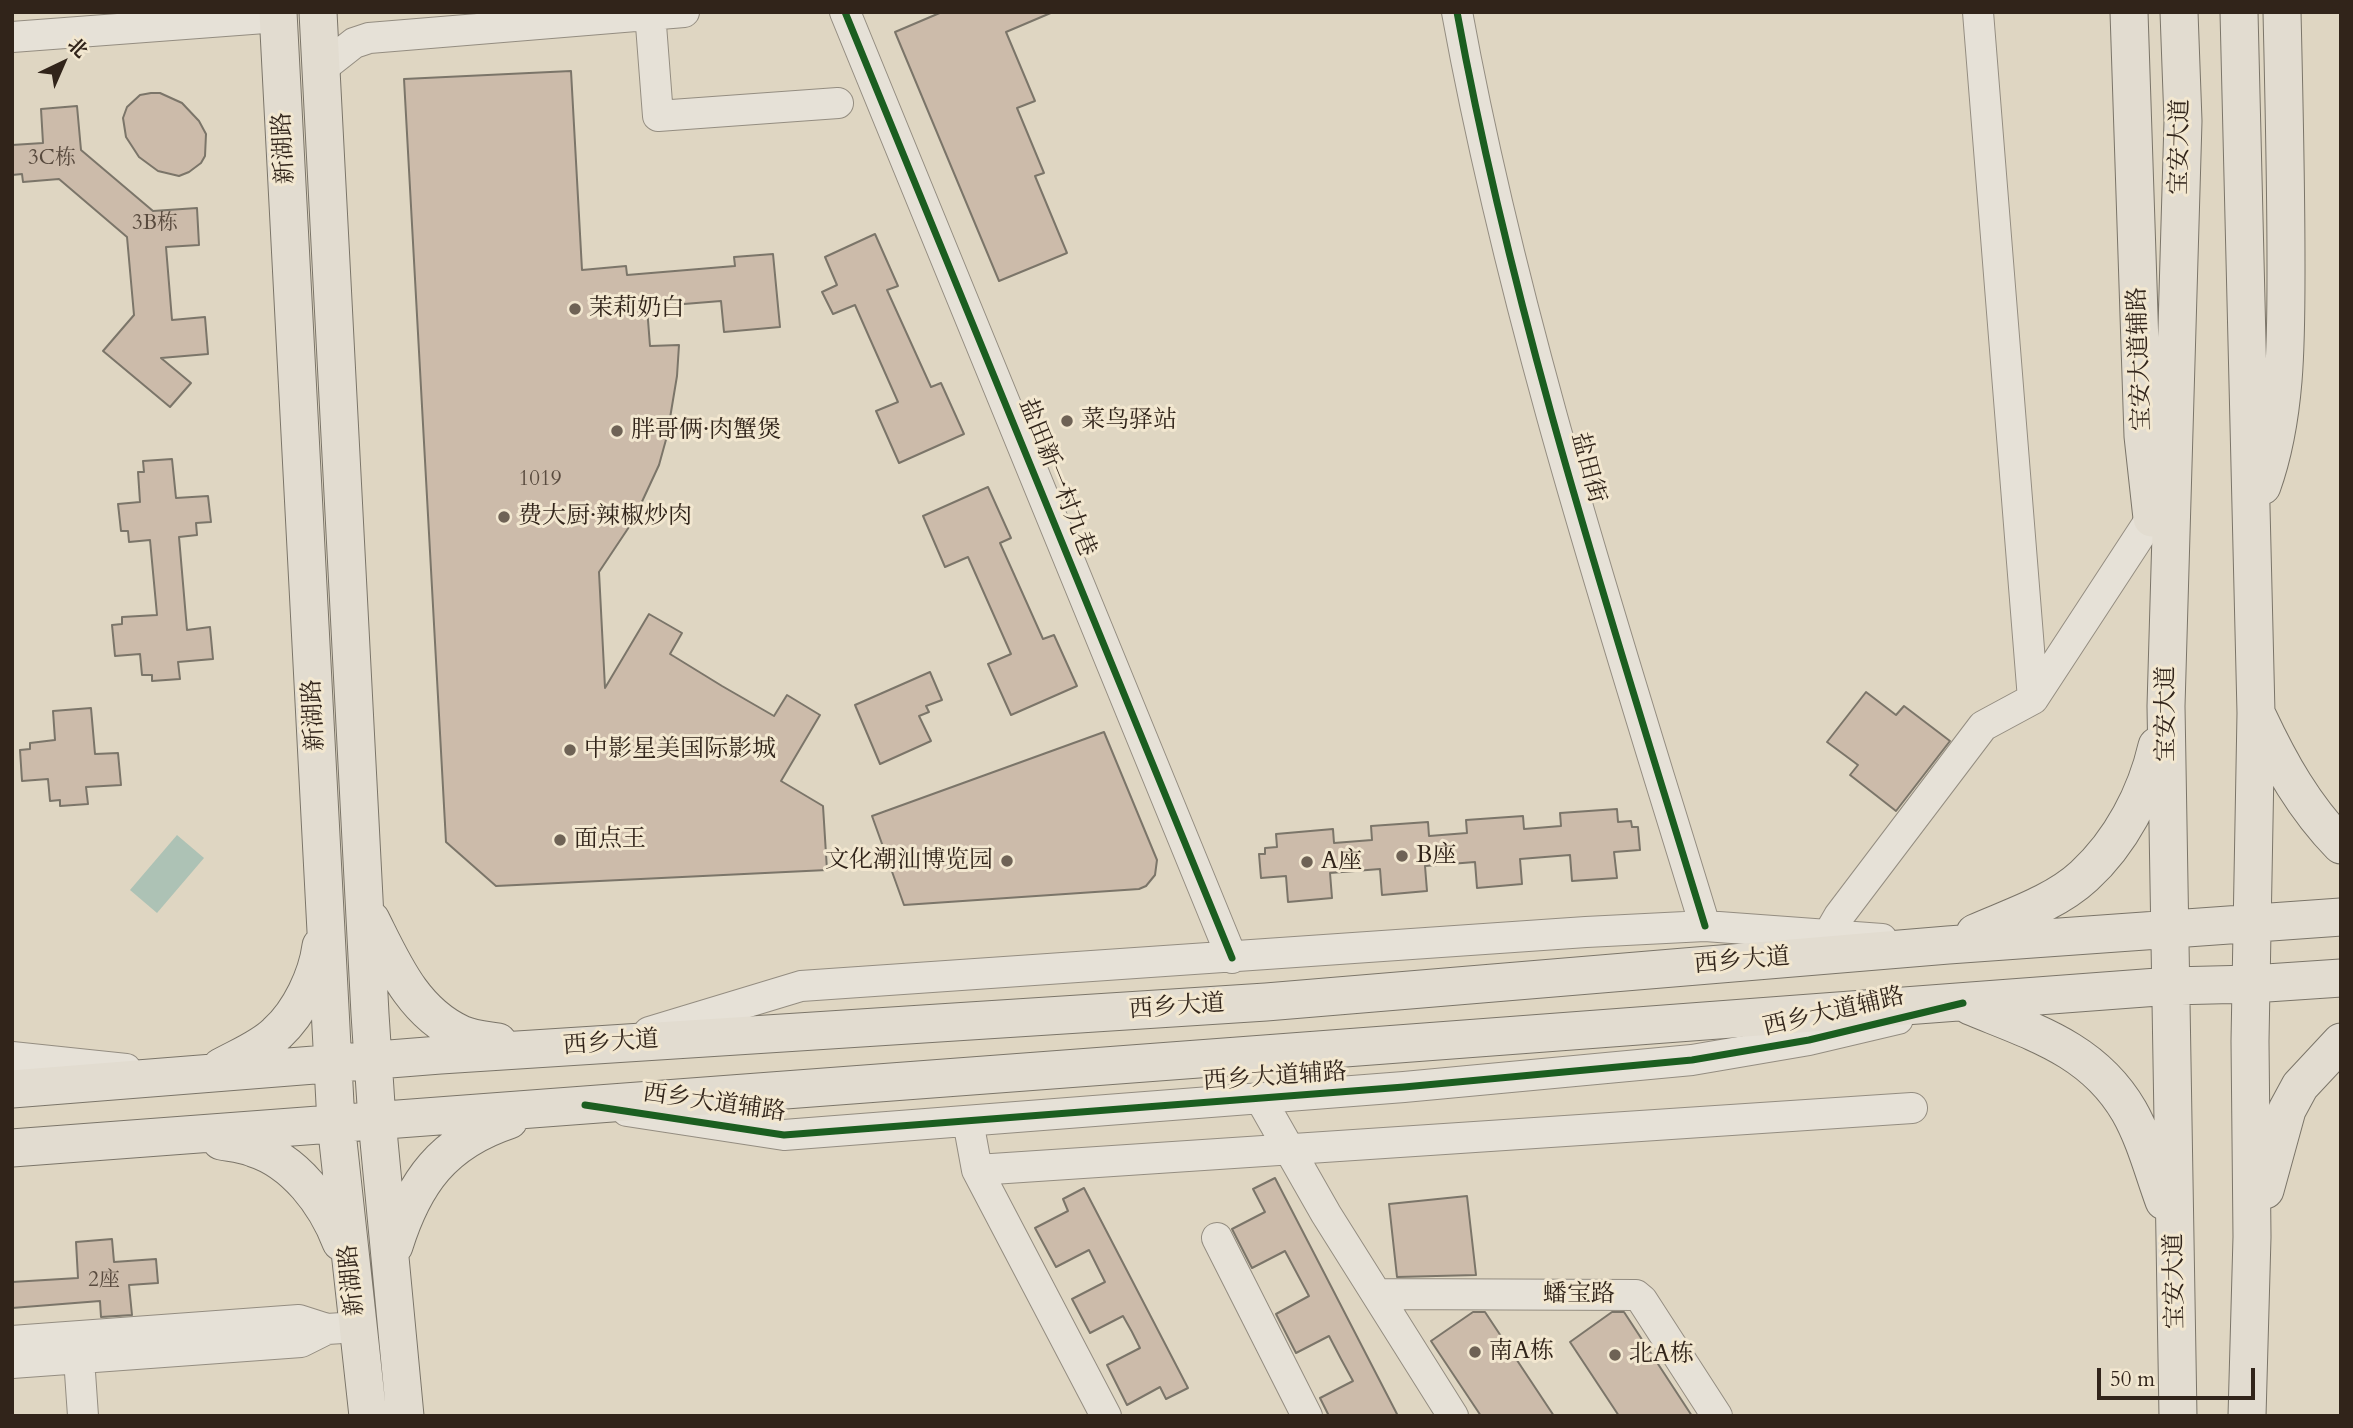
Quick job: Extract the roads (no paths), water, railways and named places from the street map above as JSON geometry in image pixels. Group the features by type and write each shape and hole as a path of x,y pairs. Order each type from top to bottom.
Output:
{"main road":[{"name":"新湖路","path":"318,12 373,1060 405,1416"},
{"name":"宝安大道辅路","path":"2129,12 2143,436 2166,705"},
{"name":"宝安大道","path":"2178,1416 2166,705 2183,121 2179,12"},
{"path":"2239,12 2256,713 2250,1041 2252,1237 2247,1416"},
{"path":"2251,517 2270,462 2281,400 2286,312 2282,12"},
{"name":"新湖路","path":"278,15 336,1123 352,1269 343,1328 368,1416"},
{"path":"1948,945 2051,898 2083,877 2097,862 2123,830 2147,779 2166,705"},
{"path":"2256,713 2277,758 2299,795 2341,845"},
{"path":"364,906 403,982 427,1012 461,1034 530,1050"},
{"path":"196,1074 255,1049 276,1035 292,1017 312,980 321,951 326,913"},
{"name":"西乡大道","path":"12,1089 373,1060 1266,1002 1826,945 1948,945 2341,917"},
{"path":"12,1148 2171,986 2341,978"},
{"path":"1963,1003 2064,1045 2091,1065 2112,1086 2129,1112 2144,1145 2175,1234 2154,1416"},
{"path":"2269,1416 2252,1237 2287,1110 2300,1086 2341,1042"},
{"path":"390,1257 412,1198 426,1176 443,1157 460,1142 483,1128 545,1107"},
{"path":"190,1134 254,1148 296,1174 326,1209 352,1269"}],"street":[{"path":"321,69 354,43 369,38 684,12"},
{"name":"盐田新一村九巷","path":"845,12 1232,957"},
{"name":"盐田街","path":"1457,12 1511,261 1587,544 1704,926"},
{"path":"1978,12 2033,699"},
{"path":"650,14 658,116 838,103"},
{"path":"12,37 278,15"},
{"path":"606,1045 801,986 1704,926 1826,945 1839,916 1983,726 2033,699 2152,517"},
{"name":"西乡大道辅路","path":"585,1105 784,1135 1260,1098 1692,1060 1809,1040 1963,1003"},
{"path":"12,1057 196,1074"},
{"path":"1260,1098 1289,1150 1453,1416"},
{"path":"978,1170 1912,1108"},
{"path":"968,1121 978,1170 1106,1416"},
{"path":"12,1164 92,1142"},
{"path":"1217,1238 1307,1416"},
{"name":"蟠宝路","path":"1377,1294 1636,1296 1643,1300 1717,1416"},
{"path":"12,1341 299,1320 343,1328"},
{"path":"12,1363 301,1342 343,1328"},
{"path":"79,1358 83,1416"}],"place":[{"name":"茉莉奶白","path":"575,309"},
{"name":"菜鸟驿站","path":"1067,421"},
{"name":"胖哥俩·肉蟹煲","path":"617,431"},
{"name":"费大厨·辣椒炒肉","path":"504,517"},
{"name":"中影星美国际影城","path":"570,750"},
{"name":"面点王","path":"560,840"},
{"name":"B座","path":"1402,856"},
{"name":"文化潮汕博览园","path":"1007,861"},
{"name":"A座","path":"1307,862"},
{"name":"南A栋","path":"1475,1352"},
{"name":"北A栋","path":"1615,1355"}]}
